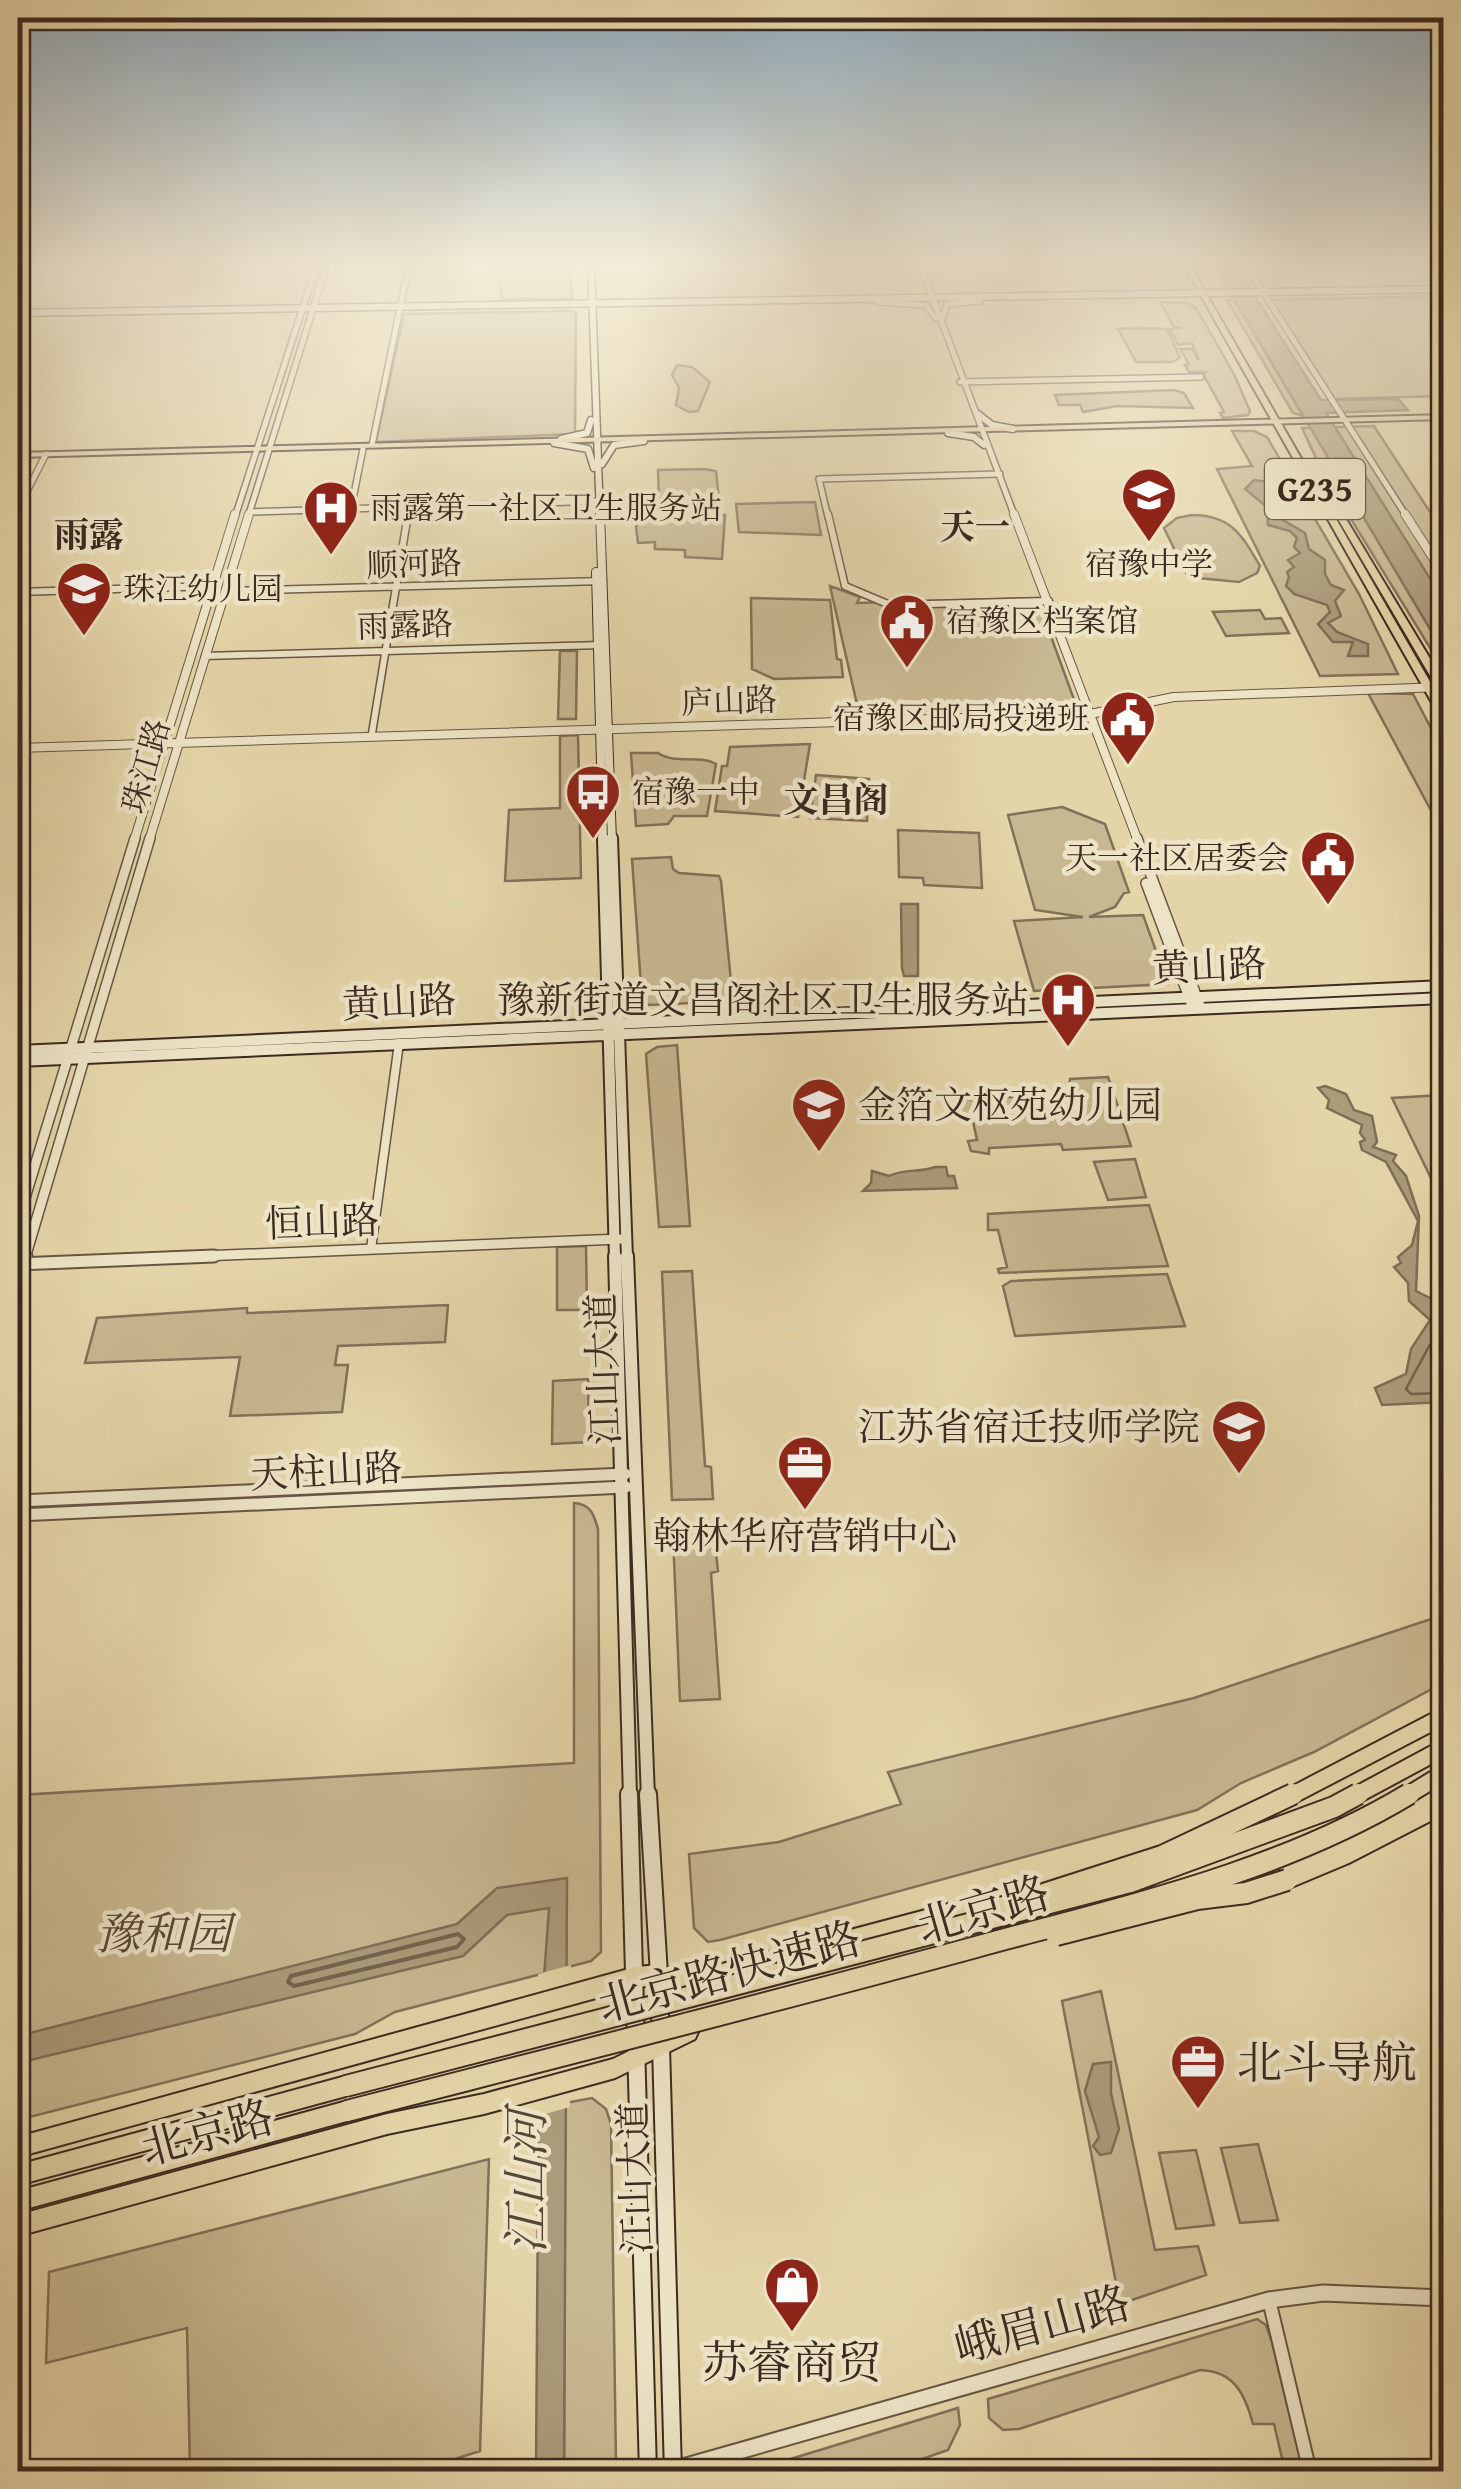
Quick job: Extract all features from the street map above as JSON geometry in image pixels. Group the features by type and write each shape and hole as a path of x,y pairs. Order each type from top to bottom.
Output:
{"main road":[{"name":"江山大道","path":"593,380 621,1237 659,1975 671,2471"},
{"name":"G235","path":"1260,380 1441,687"},
{"path":"948,432 970,426 976,415 992,425 1013,430"},
{"path":"18,457 1444,419"},
{"path":"554,442 583,436 595,420 608,434 644,439"},
{"name":"G235","path":"1287,423 1444,715"},
{"path":"948,432 976,438 986,445 994,436 1013,430"},
{"path":"554,442 588,449 597,468 614,445 644,439"},
{"name":"黄山路","path":"18,1050 71,1052 1195,1002 1444,986"},
{"name":"黄山路","path":"1195,1002 1444,998"},
{"name":"黄山路","path":"88,1051 399,1043 615,1028"},
{"name":"黄山路","path":"18,1061 71,1052"},
{"name":"江山大道","path":"621,1237 619,1481 648,2472"},
{"path":"960,1926 1013,1901 1162,1856 1286,1798 1444,1716"},
{"name":"北京路","path":"18,2147 636,1977 659,1975 676,1982 753,1966 1206,1844 1290,1813 1444,1734"},
{"name":"北京路快速路","path":"18,2175 1130,1882 1334,1807 1444,1748"},
{"name":"北京路快速路","path":"18,2201 1138,1902 1274,1858 1347,1828 1444,1773"},
{"name":"北京路","path":"18,2226 386,2124 615,2068 679,2034 1249,1877 1322,1852 1399,1818 1444,1792"},
{"path":"962,1951 1036,1940 1160,1907 1274,1886 1343,1857 1444,1804"}],"street":[{"name":"珠江路","path":"18,1220 212,586 282,380"},
{"name":"珠江路","path":"18,1284 21,1262 122,940 289,380"},
{"path":"352,508 384,380"},
{"path":"1036,380 963,382 1195,1002"},
{"path":"1319,380 1341,420 1444,574"},
{"path":"18,507 44,456"},
{"path":"998,474 819,478 845,586 890,606 1045,601"},
{"path":"250,512 598,501"},
{"path":"372,733 409,507"},
{"name":"顺河路","path":"226,591 600,582"},
{"path":"18,592 212,586"},
{"name":"雨露路","path":"205,656 601,645"},
{"name":"庐山路","path":"179,741 1086,712 1216,694 1441,687"},
{"name":"庐山路","path":"18,746 605,728"},
{"path":"153,780 168,780"},
{"path":"121,886 138,886"},
{"path":"104,940 122,940"},
{"path":"372,1247 399,1043"},
{"name":"恒山路","path":"21,1262 621,1237"},
{"name":"天柱山路","path":"18,1514 636,1480"},
{"name":"天柱山路","path":"18,1501 619,1481"},
{"name":"峨眉山路","path":"671,2471 890,2405 1270,2300 1323,2293 1444,2298"},
{"path":"1270,2300 1310,2472"}],"green space":[{"path":"390,380 575,380 575,434 376,442"},
{"path":"675,380 710,382 698,411 689,412 676,405 679,388"},
{"path":"1206,380 1237,380 1250,411 1248,415 1223,418 1220,413 1224,412"},
{"path":"1274,380 1282,380 1303,416 1293,413"},
{"path":"1323,380 1443,380 1443,396 1335,399"},
{"path":"1174,390 1184,393 1193,408 1117,406 1083,412 1080,405 1059,405 1055,395"},
{"path":"1374,426 1443,532 1443,669 1324,475 1302,428"},
{"path":"1232,431 1254,431 1267,437 1359,594 1398,674 1320,676 1217,469 1252,466"},
{"path":"658,470 716,471 719,500 659,501"},
{"path":"815,502 821,535 739,532 736,504"},
{"path":"725,515 722,559 685,557 685,550 655,549 655,542 638,543 636,527 640,517"},
{"path":"1192,515 1217,519 1234,529 1260,566 1257,573 1239,582 1188,577 1164,528 1177,518"},
{"path":"830,586 860,597 857,603 1037,598 1076,705 859,713"},
{"path":"751,598 830,600 843,677 774,679 752,669"},
{"path":"1260,610 1265,619 1281,618 1289,633 1226,636 1213,612"},
{"path":"560,651 577,651 576,719 558,719"},
{"path":"1368,693 1413,694 1443,751 1443,833"},
{"path":"578,735 581,878 505,881 509,810 560,808 560,736"},
{"path":"810,744 798,817 715,811 722,766 727,766 730,747"},
{"path":"631,753 658,753 716,764 707,816 674,816 668,824 636,826"},
{"path":"816,775 869,779 867,821 810,818"},
{"path":"1062,807 1105,824 1129,892 1115,907 1089,917 1143,915 1168,984 1034,991 1014,921 1083,917 1035,910 1008,815"},
{"path":"898,830 979,833 982,888 924,885 923,878 899,877"},
{"path":"671,857 673,869 679,873 719,876 733,1001 649,1005 642,1000 632,859"},
{"path":"677,1045 690,1226 659,1227 646,1054 657,1047"},
{"path":"1108,1077 1131,1146 1063,1150 1061,1144 989,1148 989,1154 971,1151 968,1141 977,1140 972,1117 962,1117 962,1100 1060,1094 1069,1090 1070,1079"},
{"path":"1444,1095 1443,1203 1392,1098"},
{"path":"1135,1159 1146,1197 1108,1200 1094,1162"},
{"path":"1149,1205 1168,1266 999,1273 998,1269 1007,1267 998,1230 988,1230 988,1214"},
{"path":"586,1246 587,1310 557,1310 557,1247"},
{"path":"692,1271 705,1466 711,1467 713,1499 672,1500 662,1272"},
{"path":"1167,1274 1185,1326 1015,1336 1003,1286 1011,1281"},
{"path":"448,1305 445,1342 338,1346 335,1365 348,1365 342,1412 230,1416 240,1357 85,1363 97,1318 247,1308 247,1313"},
{"path":"588,1379 589,1442 552,1444 553,1381"},
{"name":"豫和园","path":"574,1503 588,1508 598,1529 601,1952 591,1961 395,2012 355,2034 18,2120 18,1795 574,1763"},
{"path":"714,1534 718,1571 711,1573 720,1699 680,1701 673,1536"},
{"path":"1443,1615 1443,1683 1314,1752 1241,1783 1197,1810 720,1940 708,1942 694,1928 689,1854 779,1842 901,1804 888,1772 1194,1698"},
{"path":"1101,1991 1155,2250 1198,2246 1206,2275 1120,2304 1062,2001"},
{"path":"592,2098 606,2109 611,2124 616,2463 611,2471 564,2472 565,2103"},
{"path":"1258,2144 1278,2220 1240,2223 1221,2148"},
{"path":"1196,2150 1214,2225 1176,2229 1159,2153"},
{"path":"489,2159 480,2451 452,2460 453,2471 190,2471 187,2328 46,2363 49,2272"},
{"path":"1257,2319 1266,2325 1272,2342 1303,2471 1285,2471 1274,2424 1253,2424 1236,2386 1212,2371 1200,2370 1019,2429 1003,2430 989,2418 988,2399"},
{"path":"958,2408 960,2425 948,2450 888,2471 751,2471"}],"water":[{"path":"1282,380 1308,380 1321,400 1398,399 1408,410 1326,413 1443,599 1443,651"},
{"path":"1254,480 1273,483 1280,490 1269,496 1270,501 1285,509 1283,520 1305,533 1309,549 1325,560 1325,574 1331,585 1344,590 1335,601 1341,616 1328,623 1337,632 1368,644 1368,656 1348,656 1353,642 1333,642 1318,624 1330,612 1327,605 1294,594 1286,586 1287,572 1294,567 1288,560 1300,553 1294,547 1297,538 1290,531 1268,525 1267,507 1245,489"},
{"path":"901,904 918,904 918,976 904,976 902,968"},
{"path":"1325,1086 1346,1094 1354,1110 1372,1116 1377,1142 1373,1147 1396,1155 1393,1161 1406,1176 1419,1216 1416,1291 1434,1300 1443,1335 1443,1402 1382,1405 1375,1388 1406,1374 1411,1349 1430,1320 1409,1301 1408,1283 1394,1267 1401,1263 1398,1257 1412,1245 1418,1221 1386,1162 1362,1150 1362,1125 1327,1108 1329,1100 1318,1088"},
{"path":"946,1167 957,1188 863,1191 871,1183 872,1171 889,1176"},
{"path":"567,1878 564,2471 536,2471 539,2048 549,1908 507,1915 463,1956 18,2063 18,2036 457,1924 497,1888"},
{"path":"1111,2062 1111,2093 1119,2129 1111,2153 1100,2155 1093,2146 1099,2137 1085,2091 1093,2064"}],"pier":[{"path":"571,1965 570,2107 534,2117 538,1974"}],"place":[{"name":"宿豫中学","path":"1149,544"},
{"name":"雨露第一社区卫生服务站","path":"331,557"},
{"name":"珠江幼儿园","path":"84,638"},
{"name":"宿豫区档案馆","path":"907,670"},
{"name":"宿豫区邮局投递班","path":"1128,767"},
{"name":"宿豫一中","path":"593,841"},
{"name":"天一社区居委会","path":"1328,907"},
{"name":"豫新街道文昌阁社区卫生服务站","path":"1068,1049"},
{"name":"金箔文枢苑幼儿园","path":"819,1154"},
{"name":"江苏省宿迁技师学院","path":"1239,1476"},
{"name":"翰林华府营销中心","path":"805,1512"},
{"name":"北斗导航","path":"1198,2111"},
{"name":"苏睿商贸","path":"792,2334"}],"district":[{"name":"天一","path":"975,527"},
{"name":"雨露","path":"89,535"},
{"name":"文昌阁","path":"836,800"}],"water label":[{"name":"江山河","path":"526,2182"}]}
